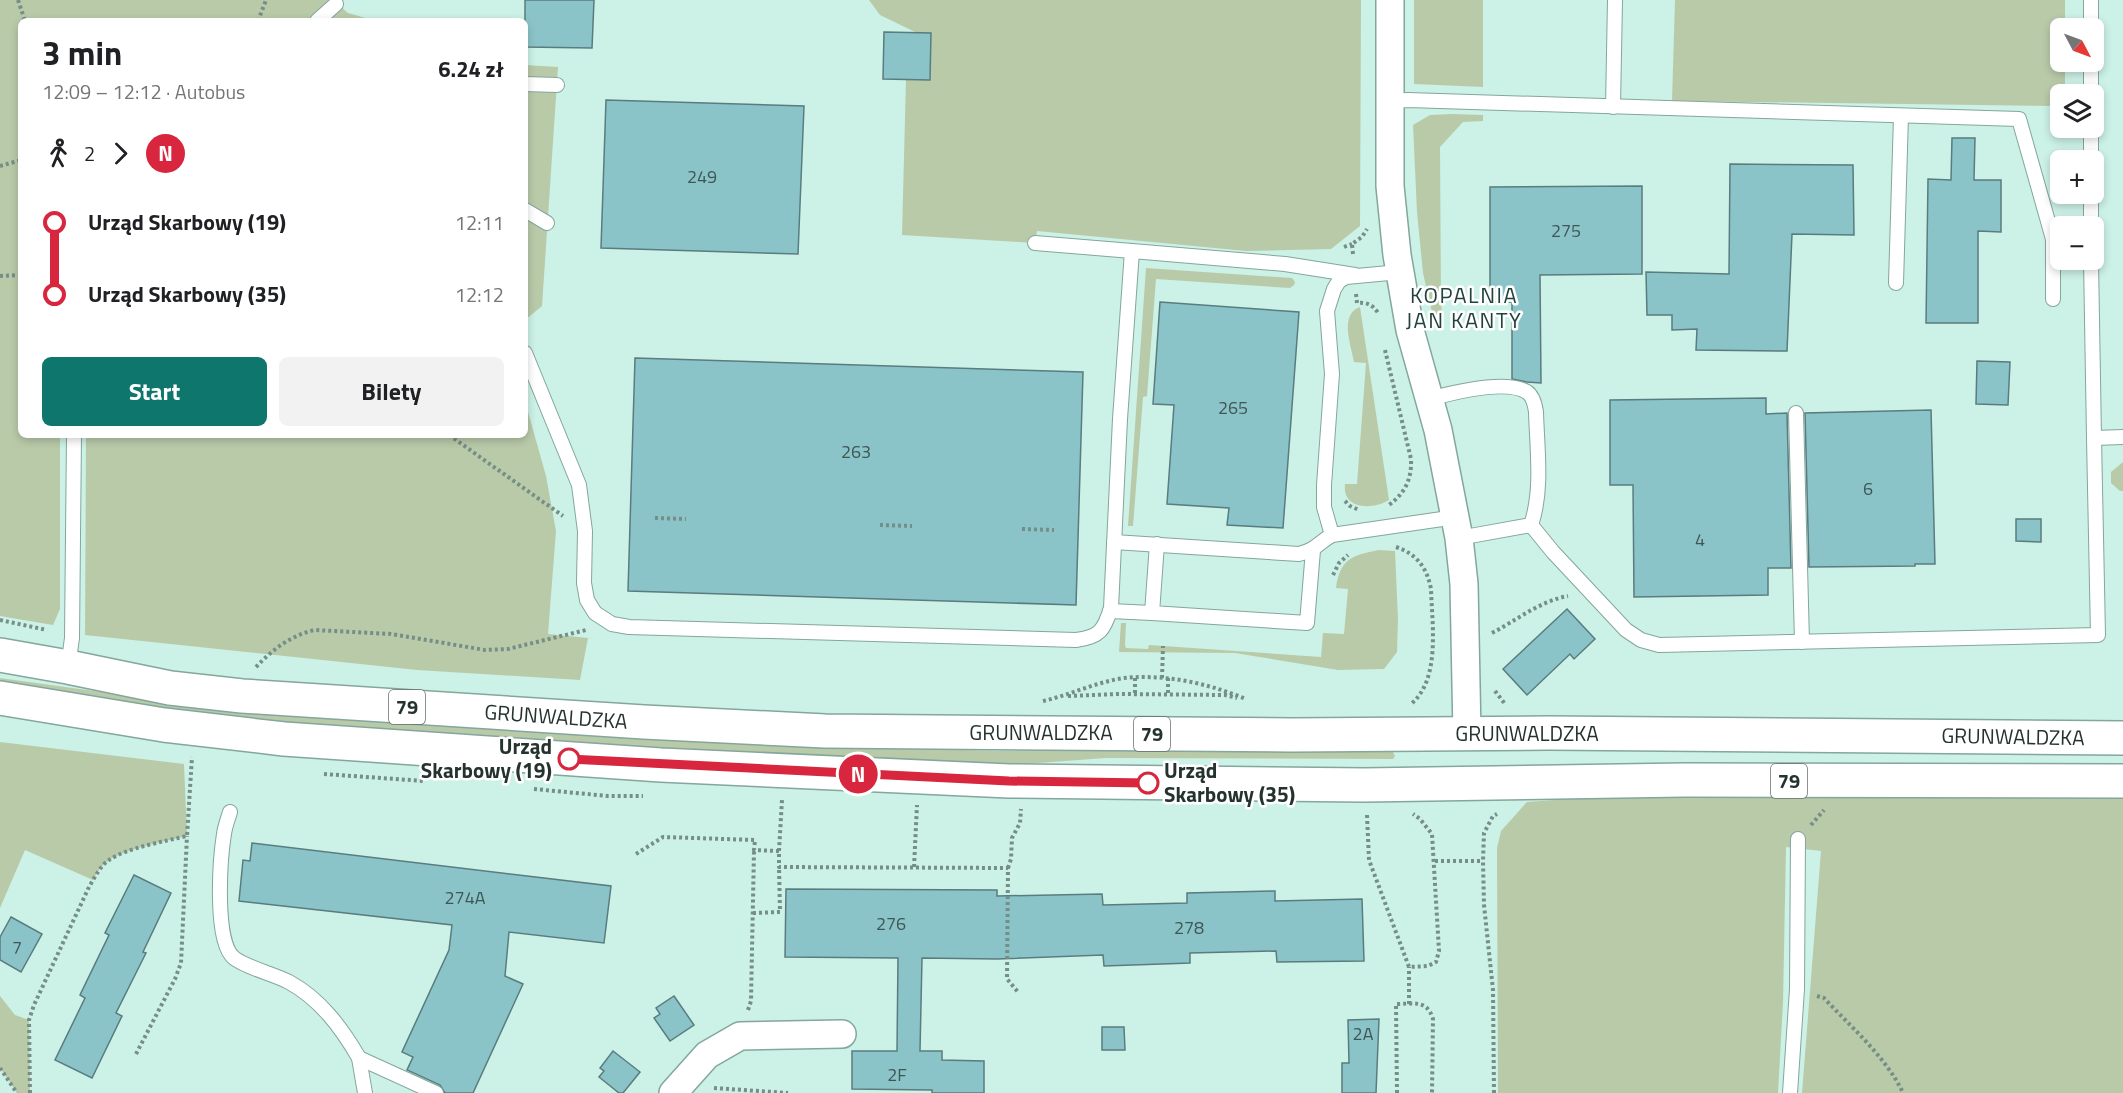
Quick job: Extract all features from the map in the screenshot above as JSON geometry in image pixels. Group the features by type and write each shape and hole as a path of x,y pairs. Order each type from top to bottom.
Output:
{"main road":[{"name":"GRUNWALDZKA","path":"0,656 68,667 161,687 242,696 780,730 1280,735 2123,738"},
{"name":"GRUNWALDZKA","path":"0,698 164,725 284,739 661,765 1009,781 1365,785 1672,780 2123,781"}],"street":[{"path":"1390,0 1390,186 1400,272 1415,351 1446,464 1458,528 1464,584 1467,734"},
{"path":"673,1093 707,1055 740,1036 842,1034"}],"lane":[{"path":"1613,107 1615,0"},
{"path":"2091,0 2091,18"},
{"path":"320,18 336,4"},
{"path":"528,84 557,86"},
{"path":"1390,101 2019,119 2053,239 2053,299"},
{"path":"1896,283 1901,116"},
{"path":"528,212 548,223"},
{"path":"1035,243 1285,264 1355,274 1400,272"},
{"path":"528,359 579,485 585,531 584,583 587,600 595,613 612,624 629,627 1076,640 1091,638 1106,625 1110,611 1132,251"},
{"path":"1531,525 1548,547 1634,636 1659,645 2098,635 2091,270"},
{"path":"1332,535 1324,507 1332,374 1327,311 1339,281 1355,274"},
{"path":"1429,399 1475,388 1519,388 1529,393 1536,412 1538,486 1536,511 1531,525"},
{"path":"1796,413 1802,642"},
{"path":"2094,438 2123,437"},
{"path":"68,667 72,638 74,438"},
{"path":"1114,542 1299,554 1313,550 1332,535 1531,525"},
{"path":"1152,613 1157,544"},
{"path":"1110,611 1307,623 1313,550"},
{"path":"230,812 224,832 221,871 221,923 225,946 234,958 289,982 316,1000 344,1031 359,1058 365,1093"},
{"path":"1790,1093 1797,989 1798,839"},
{"path":"359,1058 436,1093"}],"path":[{"path":"18,0 24,18"},
{"path":"259,18 266,0"},
{"path":"0,166 18,161"},
{"path":"1344,247 1362,237 1371,221"},
{"path":"1352,244 1357,303 1373,306 1380,318"},
{"path":"0,276 18,274"},
{"path":"1382,508 1398,498 1412,470 1384,342"},
{"path":"452,438 585,531"},
{"path":"1341,492 1350,506 1363,511"},
{"path":"654,518 686,519"},
{"path":"880,525 912,526"},
{"path":"1022,529 1054,530"},
{"path":"1387,546 1406,551 1420,561 1429,577 1431,589 1431,669 1421,693 1408,706"},
{"path":"1332,578 1339,563 1353,552"},
{"path":"1484,638 1553,599 1593,595"},
{"path":"0,620 47,630"},
{"path":"253,670 273,650 303,632 315,630 391,634 485,650 508,649 612,624"},
{"path":"1163,646 1168,695"},
{"path":"1123,678 1135,678 1178,678 1246,699 1225,695 1064,696 1123,678"},
{"path":"1135,678 1135,694"},
{"path":"136,1054 181,963 192,756"},
{"path":"914,867 917,795"},
{"path":"753,913 780,912 779,850 782,800"},
{"path":"1018,992 1007,979 1008,868 1012,838 1020,823 1022,800"},
{"path":"1367,813 1369,860 1409,967 1409,1004"},
{"path":"30,1093 29,1020 89,887 100,868 110,859 118,856 187,836"},
{"path":"636,854 663,837 755,840 751,1000"},
{"path":"754,850 779,850"},
{"path":"1409,967 1428,966 1436,962 1439,951 1435,861 1483,861 1484,905 1493,990 1494,1093"},
{"path":"779,867 1008,868"},
{"path":"1797,989 1824,998 1870,1047 1899,1083 1903,1093"},
{"path":"1397,1093 1396,1004 1422,1004 1430,1010 1433,1019 1432,1093"},
{"path":"0,1068 17,1093"},
{"path":"705,1087 788,1093"}],"green space":[{"path":"0,0 333,0 348,13 366,18 18,18 18,438 60,438 60,609 53,625 0,616"},
{"path":"869,0 1361,0 1360,226 1331,249 1246,251 1037,231 1035,243 902,235 906,79 930,79 931,33 915,32 880,15"},
{"path":"1414,0 1483,0 1483,87 1414,84"},
{"path":"1675,0 2065,0 2065,18 2050,18 2050,72 2065,72 2065,84 2050,84 2050,106 1672,101"},
{"path":"528,65 558,67 542,306 528,318"},
{"path":"1430,115 1483,115 1483,121 1463,122 1440,147 1443,324 1435,325 1423,273 1417,212 1413,125"},
{"path":"1146,268 1292,278 1295,282 1290,288 1156,279 1147,396 1143,397 1133,526 1128,526"},
{"path":"1360,307 1389,500 1367,506 1353,503 1345,493 1345,484 1357,484 1366,363 1354,362 1348,323 1350,316"},
{"path":"528,412 546,476 556,531 548,634 588,638 580,680 417,670 85,635 86,438 528,438"},
{"path":"2123,462 2123,491 2120,491 2111,483 2111,472"},
{"path":"1379,550 1395,551 1398,619 1397,652 1384,669 1338,670 1235,653 1119,652 1121,623 1126,623 1126,648 1148,649 1149,645 1321,657 1323,633 1344,634 1348,589 1336,588 1344,565 1361,554"},
{"path":"0,678 239,711 411,724 820,746 998,751 1392,750 1395,756 1393,759 1106,758 1024,764 820,759 239,721 0,684"},
{"path":"0,742 184,764 187,836 146,846 115,857 103,865 93,880 25,850 0,908"},
{"path":"1583,798 2123,798 2123,1093 1802,1093 1821,851 1786,847 1783,1002 1778,1093 1498,1093 1497,848 1501,831 1527,802"},
{"path":"0,996 15,1015 29,1020 30,1093 17,1093 0,1068"}],"building":[{"path":"525,0 594,0 592,48 528,47 528,18 525,18"},
{"path":"884,32 931,33 930,80 883,79"},
{"path":"606,100 804,106 798,254 601,248"},
{"path":"1952,138 1975,138 1974,180 2001,180 2001,232 1978,231 1978,323 1926,323 1928,179 1951,180"},
{"path":"1730,164 1853,165 1854,235 1792,234 1787,351 1696,350 1697,329 1672,330 1672,315 1647,315 1646,272 1729,274"},
{"path":"1642,186 1642,274 1540,275 1541,383 1512,379 1512,302 1490,302 1490,187"},
{"path":"1160,302 1299,312 1283,528 1227,525 1229,508 1167,504 1174,405 1153,404"},
{"path":"635,358 1083,372 1076,605 628,591"},
{"path":"1977,361 2010,362 2008,405 1976,404"},
{"path":"1766,398 1766,414 1787,413 1791,568 1768,568 1768,595 1634,597 1633,485 1610,485 1610,400"},
{"path":"1931,410 1935,564 1809,567 1805,413"},
{"path":"2016,519 2041,519 2041,542 2016,541"},
{"path":"1567,609 1595,639 1574,659 1570,654 1527,695 1503,669"},
{"path":"252,843 611,886 604,943 509,932 505,976 523,984 473,1093 445,1093 440,1085 407,1070 413,1057 402,1052 449,950 452,925 239,901 243,860 250,861"},
{"path":"134,875 171,893 143,952 146,953 116,1013 122,1016 92,1078 55,1060 85,998 80,995 109,935 105,933"},
{"path":"786,889 997,890 997,896 1102,894 1103,905 1187,903 1187,893 1275,891 1275,901 1362,899 1364,961 1277,962 1276,951 1190,953 1190,963 1104,966 1103,955 997,959 922,958 920,1051 942,1051 942,1060 984,1061 984,1093 852,1089 852,1051 897,1051 898,958 785,957"},
{"path":"11,917 42,934 21,972 0,960 0,937"},
{"path":"674,996 694,1025 670,1041 654,1018 660,1014 656,1008"},
{"path":"1379,1019 1376,1093 1342,1093 1342,1063 1349,1063 1348,1020"},
{"path":"1102,1027 1124,1027 1125,1050 1102,1050"},
{"path":"613,1051 640,1072 623,1093 619,1093 599,1077 604,1071 600,1068"}],"bus line":[{"name":"N","path":"569,759 1009,781 1148,783"}],"place":[{"name":"Urząd Skarbowy (19)","path":"569,759"},
{"name":"Urząd Skarbowy (35)","path":"1148,783"}],"district":[{"name":"KOPALNIA JAN KANTY","path":"1464,308"}]}
